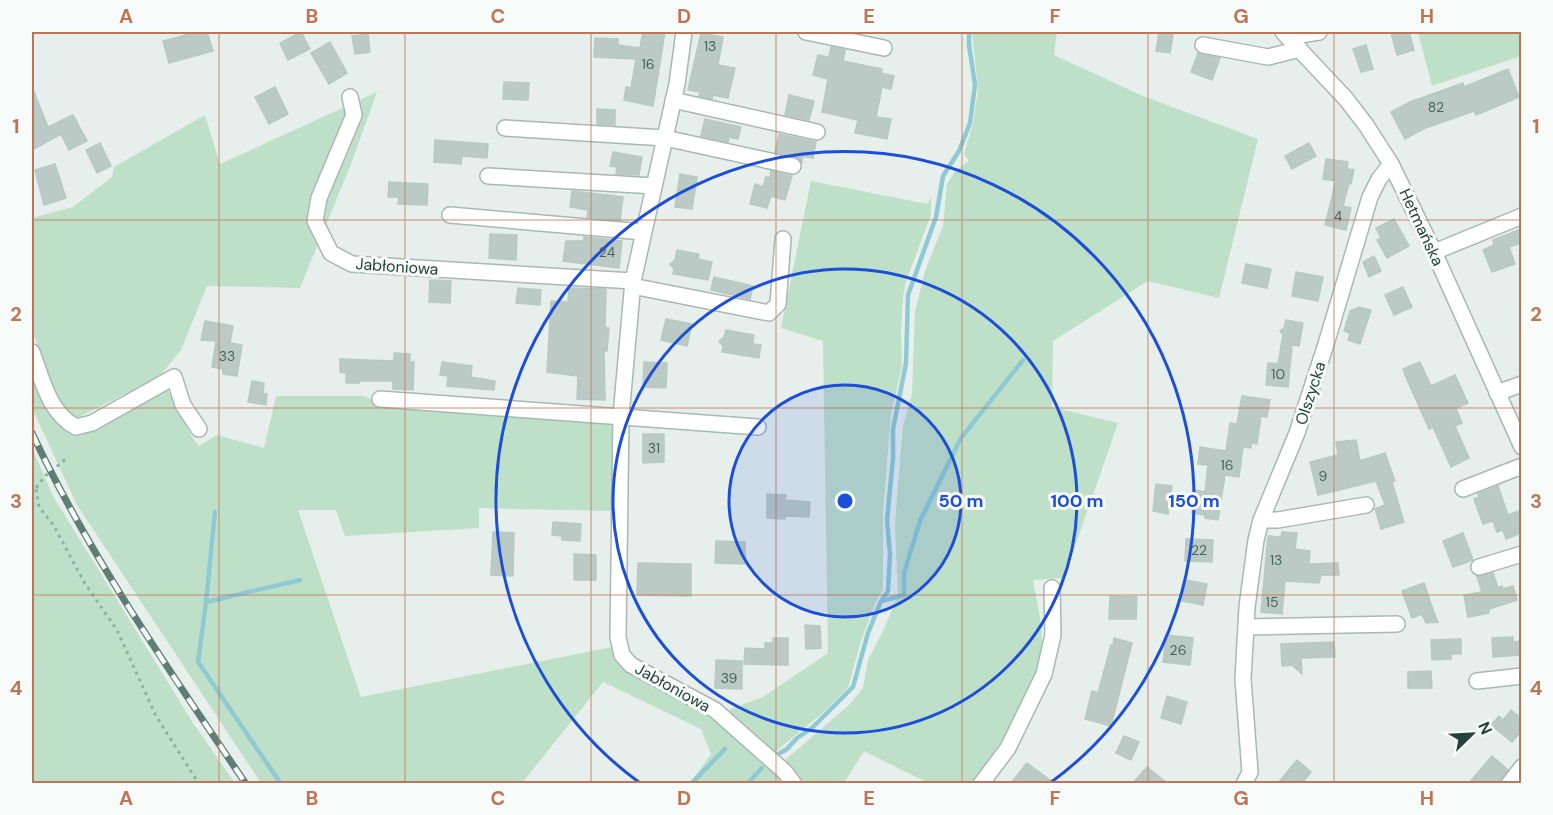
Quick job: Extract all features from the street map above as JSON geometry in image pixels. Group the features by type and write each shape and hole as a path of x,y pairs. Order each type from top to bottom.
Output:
{"street":[{"name":"Jabłoniowa","path":"684,32 673,100 633,283 621,416 618,637 622,655 631,665 715,710 785,772 794,783"},
{"path":"806,32 884,48"},
{"path":"1286,34 1319,32"},
{"name":"Hetmańska","path":"1286,34 1346,99 1391,164 1434,252 1521,443"},
{"path":"1203,45 1268,57 1300,49"},
{"name":"Jabłoniowa","path":"350,97 354,115 319,198 315,220 331,253 352,264 633,283"},
{"path":"673,100 817,132"},
{"path":"505,128 665,138 793,166"},
{"name":"Olszycka","path":"1244,783 1250,772 1242,680 1252,558 1262,520 1300,422 1326,344 1371,197 1379,179 1391,164"},
{"path":"488,176 654,186"},
{"path":"450,215 644,232"},
{"path":"1434,252 1521,216"},
{"path":"633,283 770,314 778,304 783,239"},
{"path":"32,352 57,413 76,427 92,423 174,371 183,405 199,429"},
{"path":"1497,393 1521,384"},
{"path":"380,399 758,427"},
{"path":"1463,489 1521,466"},
{"path":"1262,520 1278,520 1366,505"},
{"path":"1479,567 1521,554"},
{"path":"981,783 1008,748 1044,674 1053,635 1052,588"},
{"path":"1246,627 1397,624"},
{"path":"1477,681 1521,676"},
{"path":"1509,783 1521,767"}],"path":[{"path":"32,494 44,477 67,458"},
{"path":"36,489 39,507 54,526 84,582 117,630 156,716 199,783"}],"green space":[{"path":"972,32 1057,32 1054,55 1143,96 1258,139 1219,298 1148,281 1053,341 1052,407 1118,423 1064,578 1033,580 1040,618 1041,657 1027,695 1017,714 973,783 928,783 864,751 844,783 804,783 784,761 849,705 863,688 868,660 898,595 895,526 903,426 912,393 915,312 925,271 943,226 947,184 955,171 969,161 964,154 973,123 978,90"},
{"path":"1418,32 1521,32 1521,56 1432,86"},
{"path":"377,92 351,164 300,288 207,286 181,350 159,377 77,418 61,408 32,330 32,218 73,207 112,177 114,167 205,115 220,164"},
{"path":"811,181 928,204 931,196 931,215 906,281 903,297 902,366 891,414 883,513 883,590 877,599 861,641 848,688 825,711 771,755 728,715 731,709 763,697 828,653 823,341 781,328"},
{"path":"32,366 50,413 65,429 76,432 89,431 167,389 199,446 217,435 264,448 276,396 363,396 393,408 519,414 613,423 614,511 479,508 479,528 345,536 336,510 298,510 361,697 612,647 619,662 648,682 715,721 763,761 783,783 690,783 711,754 701,729 603,682 522,783 261,783 77,505 32,408"},
{"path":"32,448 53,496 193,723 235,783 32,783"}],"building":[{"path":"197,32 207,32 213,51 169,63 163,41"},
{"path":"301,32 310,49 288,60 280,43"},
{"path":"643,32 665,32 653,106 624,100 626,87 631,88 636,59 594,57 595,38 618,39 618,45 640,48"},
{"path":"1391,32 1409,32 1414,50 1397,55"},
{"path":"701,33 723,37 718,65 735,68 728,98 713,95 712,99 699,96 700,92 688,90"},
{"path":"1159,33 1173,35 1170,53 1156,51"},
{"path":"368,34 370,52 355,54 352,36"},
{"path":"330,42 347,73 329,84 311,53"},
{"path":"1366,45 1373,69 1361,72 1353,49"},
{"path":"831,47 845,50 843,61 882,69 881,73 894,76 891,89 882,87 876,117 891,119 887,139 855,133 858,120 822,112 828,79 813,75 818,55 829,57"},
{"path":"1198,53 1220,58 1212,80 1191,72"},
{"path":"1508,69 1519,97 1476,115 1474,111 1423,129 1405,139 1391,112 1410,102 1463,83 1464,87"},
{"path":"504,82 529,83 528,100 503,99"},
{"path":"32,87 48,127 73,115 87,141 69,150 61,134 32,150"},
{"path":"275,87 288,114 269,124 255,97"},
{"path":"789,95 814,101 809,120 785,115"},
{"path":"597,109 615,110 615,125 597,124"},
{"path":"705,119 741,127 738,139 729,137 728,142 701,136"},
{"path":"779,134 816,142 813,158 803,156 802,162 796,157 775,152"},
{"path":"435,140 488,144 487,158 462,156 461,164 434,162"},
{"path":"100,143 111,166 97,173 86,150"},
{"path":"1309,143 1316,156 1292,169 1285,156"},
{"path":"613,152 642,157 639,175 616,174 617,167 610,166"},
{"path":"1326,159 1348,162 1347,169 1354,170 1343,206 1351,208 1346,230 1325,225 1336,181 1323,179"},
{"path":"55,164 66,198 44,205 35,170"},
{"path":"771,171 792,176 785,200 771,196 767,208 750,204 755,184 763,187 766,177 770,178"},
{"path":"680,174 697,177 692,209 675,207"},
{"path":"389,182 428,184 427,205 398,204 399,197 388,197"},
{"path":"572,191 623,197 620,220 587,217 588,210 570,207"},
{"path":"1394,219 1409,246 1387,258 1377,240 1381,238 1376,228"},
{"path":"1521,229 1521,243 1509,247 1515,264 1492,272 1483,250 1494,245 1493,240"},
{"path":"490,234 517,235 516,260 489,258"},
{"path":"584,237 622,241 619,268 563,261 566,241 584,241"},
{"path":"677,250 699,254 698,259 712,262 708,280 673,274 674,269 670,264 675,260"},
{"path":"1374,256 1381,271 1369,277 1363,262"},
{"path":"1246,264 1271,269 1267,288 1242,283"},
{"path":"1296,272 1323,277 1318,301 1292,296"},
{"path":"714,277 753,286 750,299 711,290"},
{"path":"430,280 451,281 450,303 429,302"},
{"path":"1403,287 1412,307 1394,315 1385,295"},
{"path":"518,288 541,290 540,305 516,303"},
{"path":"569,288 606,289 605,328 609,328 607,351 604,351 605,400 577,399 578,376 547,372 551,301 568,302"},
{"path":"1359,307 1371,310 1360,344 1348,340 1350,333 1344,331 1350,311"},
{"path":"666,319 692,324 687,346 661,340"},
{"path":"1286,320 1303,323 1299,346 1292,345 1288,387 1266,385 1268,363 1278,364 1283,335 1280,331 1284,328"},
{"path":"205,321 233,326 230,343 242,345 237,376 223,374 223,369 212,367 216,341 201,340"},
{"path":"726,330 754,335 753,344 761,345 759,358 722,352 723,346 719,341 724,337"},
{"path":"394,353 410,354 410,362 414,362 413,390 393,389 393,381 346,383 346,373 340,372 340,359 394,361"},
{"path":"442,362 472,366 471,377 495,381 494,390 447,386 448,376 440,375"},
{"path":"644,362 667,363 666,388 643,387"},
{"path":"1420,362 1431,386 1455,375 1468,403 1456,408 1462,423 1455,426 1469,458 1451,467 1433,427 1429,429 1403,369"},
{"path":"252,381 264,383 263,393 267,394 266,405 248,402"},
{"path":"1242,396 1270,400 1267,417 1261,416 1257,444 1251,443 1251,448 1243,447 1239,477 1225,475 1218,520 1205,518 1205,515 1192,513 1195,490 1205,492 1208,465 1198,464 1200,447 1226,451 1230,423 1237,424"},
{"path":"643,434 664,434 664,462 643,463"},
{"path":"1356,440 1360,461 1385,453 1395,481 1392,482 1404,522 1381,529 1375,509 1385,505 1376,481 1318,495 1310,462 1338,455 1336,442"},
{"path":"1156,484 1172,486 1168,514 1153,511"},
{"path":"1498,486 1508,515 1519,511 1521,518 1521,533 1506,539 1503,530 1497,532 1493,521 1483,524 1474,499 1479,497 1478,494"},
{"path":"767,494 786,495 785,500 810,502 809,517 767,518"},
{"path":"553,522 581,524 580,541 562,540 562,536 552,535"},
{"path":"493,532 514,533 513,576 491,575"},
{"path":"1282,532 1297,533 1295,549 1310,551 1309,564 1338,563 1339,575 1321,575 1319,583 1285,581 1282,614 1261,612 1268,536 1281,537"},
{"path":"1463,533 1473,560 1453,567 1443,541"},
{"path":"1186,539 1213,540 1212,562 1185,561"},
{"path":"716,541 745,542 745,564 715,563"},
{"path":"574,554 596,555 596,580 574,580"},
{"path":"638,563 691,564 691,596 637,595"},
{"path":"1493,573 1498,588 1513,586 1517,600 1489,609 1489,613 1468,617 1464,595 1482,592 1477,576"},
{"path":"1186,580 1207,584 1203,605 1182,601"},
{"path":"1424,583 1438,622 1426,623 1422,614 1412,618 1402,591"},
{"path":"1110,596 1137,597 1136,619 1109,619"},
{"path":"805,625 820,626 821,648 806,649"},
{"path":"1166,635 1193,638 1190,665 1163,662"},
{"path":"1513,637 1513,642 1521,641 1521,655 1493,657 1492,638"},
{"path":"773,638 788,638 788,665 744,664 745,648 765,649 765,643 773,643"},
{"path":"1114,638 1132,643 1111,726 1085,719 1092,691 1098,693"},
{"path":"1461,639 1461,654 1451,654 1451,659 1432,660 1431,640"},
{"path":"1334,642 1335,657 1301,658 1302,674 1292,665 1282,666 1281,644"},
{"path":"716,660 742,661 742,689 715,688"},
{"path":"1431,671 1432,688 1408,688 1408,672"},
{"path":"1167,696 1187,702 1181,724 1161,718"},
{"path":"1511,710 1521,718 1521,731 1512,742 1491,725 1499,716 1503,720"},
{"path":"1124,736 1139,742 1131,760 1116,753"},
{"path":"1492,756 1508,770 1499,783 1469,783"},
{"path":"1297,760 1311,772 1302,783 1278,783"},
{"path":"1027,763 1054,783 1011,783"},
{"path":"1147,767 1167,783 1133,783"}],"waterway":[{"path":"775,756 812,728 853,687 868,633 881,601 888,591 890,554 887,520 893,459 893,429 906,363 908,295 936,217 943,176 959,151 970,123 975,85 969,32"},
{"path":"882,601 904,595 904,573 920,521 961,438 1023,360"},
{"path":"215,512 198,662 281,784"},
{"path":"206,602 300,580"},
{"path":"691,784 725,749"},
{"path":"747,784 762,768"}],"railway":[{"path":"32,433 79,524 105,568 160,656 246,784"}]}
